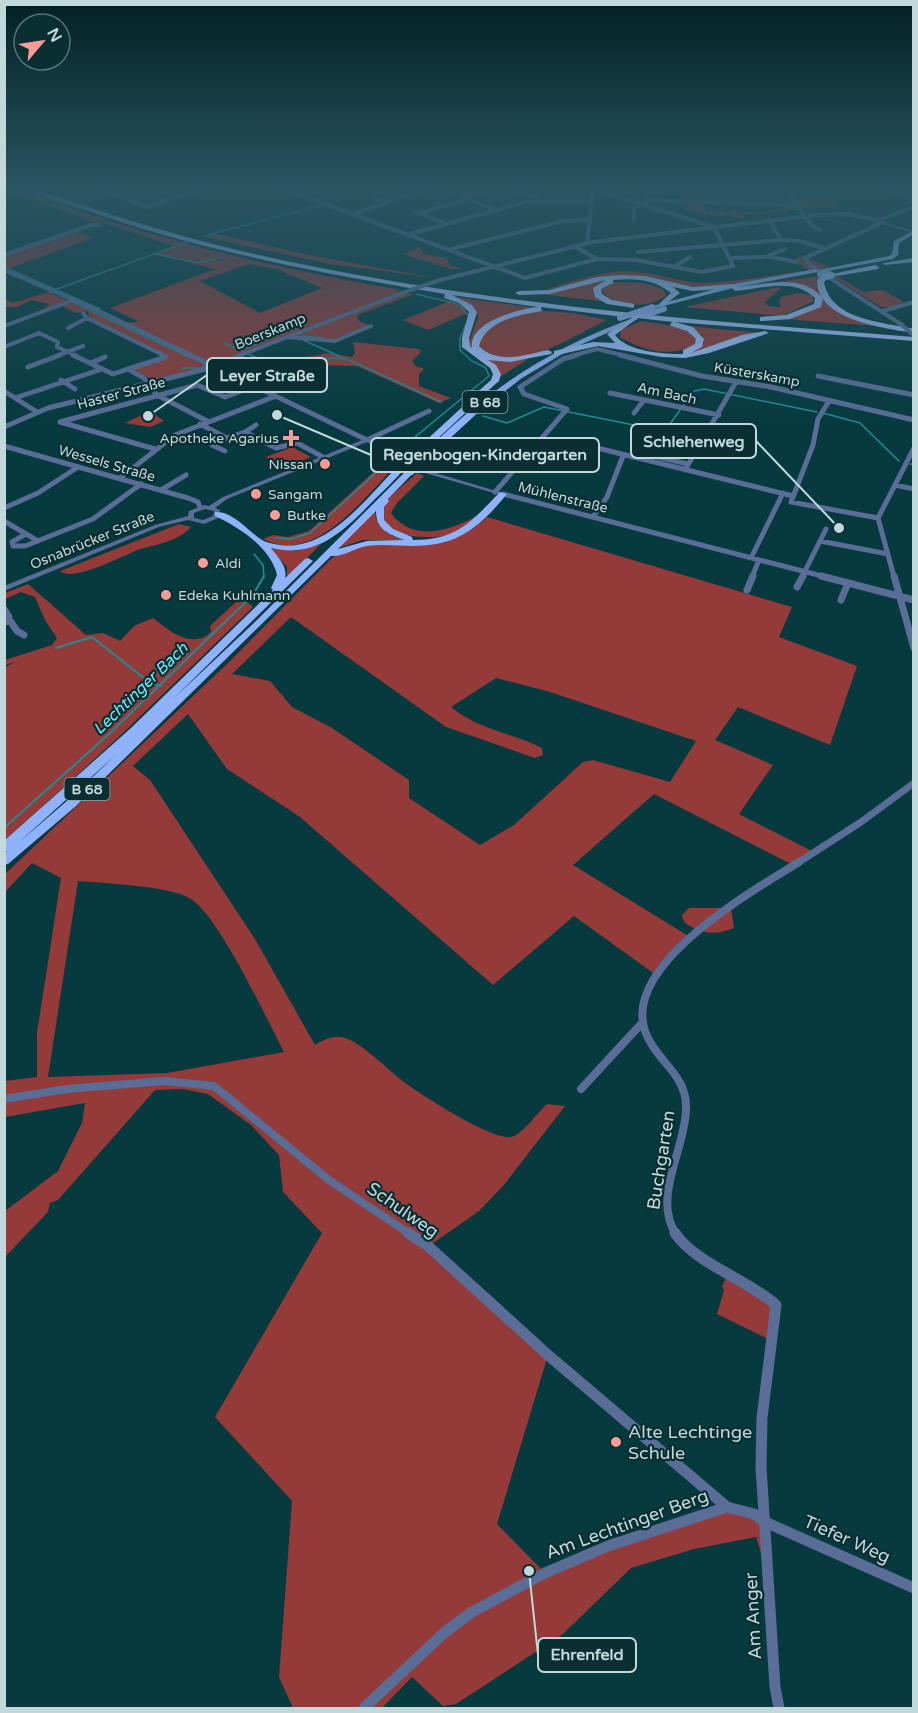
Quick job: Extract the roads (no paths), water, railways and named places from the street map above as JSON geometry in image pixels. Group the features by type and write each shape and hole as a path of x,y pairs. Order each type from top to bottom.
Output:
{"highway":[{"path":"303,265 438,290 574,308 756,327 913,335"},
{"path":"325,265 451,287 596,306 913,335"},
{"path":"824,272 858,265"},
{"name":"B 68","path":"416,460 495,393 553,352 664,306 734,287 882,265"},
{"name":"B 68","path":"875,267 888,265"},
{"path":"824,272 875,267"},
{"path":"343,269 463,285"},
{"path":"326,270 355,279 434,293 562,310 849,338 913,335"},
{"path":"824,272 821,287 832,304 844,314 913,335"},
{"path":"519,293 549,292 597,279 621,277 645,278 693,289 789,284 812,291 819,298 818,305 797,314 764,319"},
{"path":"633,307 598,296 597,288 608,281 621,279 654,282 671,287 676,293 664,306"},
{"path":"508,291 566,298"},
{"path":"434,293 458,300 473,310 474,316 465,338 466,347 493,367 497,374 495,381 466,407"},
{"path":"578,300 913,335"},
{"name":"B 68","path":"4,861 72,803 311,570 466,407 553,352 620,318 652,307 664,306"},
{"path":"562,310 528,310 513,313 483,333 475,342 483,354 497,358 522,359 578,346 598,344 652,355 686,356 715,350 745,336 781,333"},
{"path":"633,319 614,330 612,333 615,340 635,349 659,353 680,353 699,345 698,335 690,329 657,320"},
{"path":"408,470 411,474 380,507 378,515 383,526 390,531 425,542"},
{"name":"B 68","path":"4,848 102,762 342,528 408,470"},
{"path":"311,570 333,554 354,544 372,541 425,542 448,539 462,533 499,493"},
{"path":"214,514 240,528 259,542 279,562 282,575 275,589 255,609 255,614"},
{"path":"259,542 278,548 302,547 316,543 342,528"}],"street":[{"path":"492,265 528,278 574,265"},
{"name":"Boerskamp","path":"4,427 37,412 214,367 402,293 492,265"},
{"path":"667,265 702,272 717,271 733,265"},
{"path":"776,267 780,265"},
{"path":"812,265 883,311 913,335"},
{"path":"4,270 74,300 367,440"},
{"path":"4,326 74,300"},
{"path":"883,311 914,302"},
{"path":"4,347 39,333 58,342 57,347 113,374 166,357 85,316 69,328"},
{"path":"286,337 334,341 371,326"},
{"path":"28,367 83,345"},
{"name":"Küsterskamp","path":"499,493 566,411 524,394 519,391 520,387 563,359 597,349 736,382 830,400 914,420"},
{"path":"90,363 105,357"},
{"path":"6,400 61,380 102,369"},
{"path":"128,369 159,396 207,421"},
{"path":"818,376 914,395"},
{"path":"61,380 75,389"},
{"path":"687,467 719,416 736,382"},
{"name":"Haster Straße","path":"155,450 60,422 200,385 225,396 255,386"},
{"path":"4,392 37,412"},
{"name":"Am Bach","path":"610,393 719,416"},
{"path":"120,478 176,435 276,396"},
{"path":"634,413 644,400"},
{"path":"792,500 813,445 818,419 830,400"},
{"path":"214,514 200,507 191,512 190,517 201,522 214,514 225,498 367,440 429,411"},
{"path":"200,424 227,438"},
{"path":"225,452 212,445 256,426"},
{"path":"245,432 276,448 297,444 323,458"},
{"name":"Mühlenstraße","path":"367,440 427,472 499,493 914,600"},
{"path":"585,445 623,456 687,467 783,494 792,500 878,518"},
{"name":"Wessels Straße","path":"4,446 161,490 196,501 200,507"},
{"path":"914,448 878,518 914,648"},
{"path":"593,517 607,497 623,456"},
{"path":"4,508 46,488 78,467"},
{"path":"161,490 186,475"},
{"path":"26,534 12,542 13,546 21,548 93,519 141,484"},
{"path":"895,485 914,489"},
{"path":"751,558 783,494"},
{"name":"Osnabrücker Straße","path":"4,589 157,526 190,517"},
{"path":"4,521 38,541"},
{"path":"797,586 826,530"},
{"path":"820,541 888,554"},
{"path":"747,590 759,560"},
{"path":"841,600 848,583"},
{"path":"4,609 9,617 6,621 24,634"},
{"path":"581,1089 643,1022 647,994 656,975 697,932 914,783"},
{"name":"Buchgarten","path":"643,1022 647,1034 676,1073 686,1099 668,1198 668,1222 677,1238 689,1248 757,1287 776,1305 762,1418 761,1502 765,1522"},
{"name":"Schulweg","path":"4,1099 67,1089 164,1081 214,1086 329,1180 428,1246 675,1465 726,1506"},
{"name":"Am Lechtinger Berg","path":"364,1708 445,1632 472,1612 505,1593 599,1550 726,1506 754,1514 765,1522"},
{"name":"Tiefer Weg","path":"765,1522 914,1588"},
{"name":"Am Anger","path":"765,1522 775,1687 779,1708"}],"waterway":[{"path":"57,289 124,265"},
{"path":"4,267 100,309"},
{"path":"416,294 458,304 469,316"},
{"path":"75,303 189,357"},
{"path":"244,349 305,324"},
{"path":"398,451 489,376 486,368 472,361 460,350 460,338 466,324"},
{"path":"305,336 323,338"},
{"path":"303,340 341,357"},
{"path":"224,343 276,365 330,358 347,359 441,402"},
{"path":"182,368 201,368 206,365"},
{"name":"Lechtinger Bach","path":"483,416 507,423 544,407 654,429 667,428 694,391 704,389 817,412"},
{"name":"Lechtinger Bach","path":"823,413 860,423 899,461"},
{"name":"Lechtinger Bach","path":"275,538 291,539 310,533 392,458"},
{"name":"Lechtinger Bach","path":"254,554 263,565 264,576"},
{"name":"Lechtinger Bach","path":"159,685 253,595 264,576"},
{"path":"56,648 92,637 149,682 159,685"},
{"name":"Lechtinger Bach","path":"4,828 159,685"}],"place":[{"name":"Regenbogen-Kindergarten","path":"277,415"},
{"name":"Leyer Straße","path":"148,416"},
{"name":"Apotheke Agarius","path":"291,438"},
{"name":"Nissan","path":"325,464"},
{"name":"Sangam","path":"256,494"},
{"name":"Butke","path":"275,515"},
{"name":"Schlehenweg","path":"839,528"},
{"name":"Aldi","path":"203,563"},
{"name":"Edeka Kuhlmann","path":"166,595"},
{"name":"Alte Lechtinge Schule","path":"616,1442"},
{"name":"Ehrenfeld","path":"529,1571"}]}
